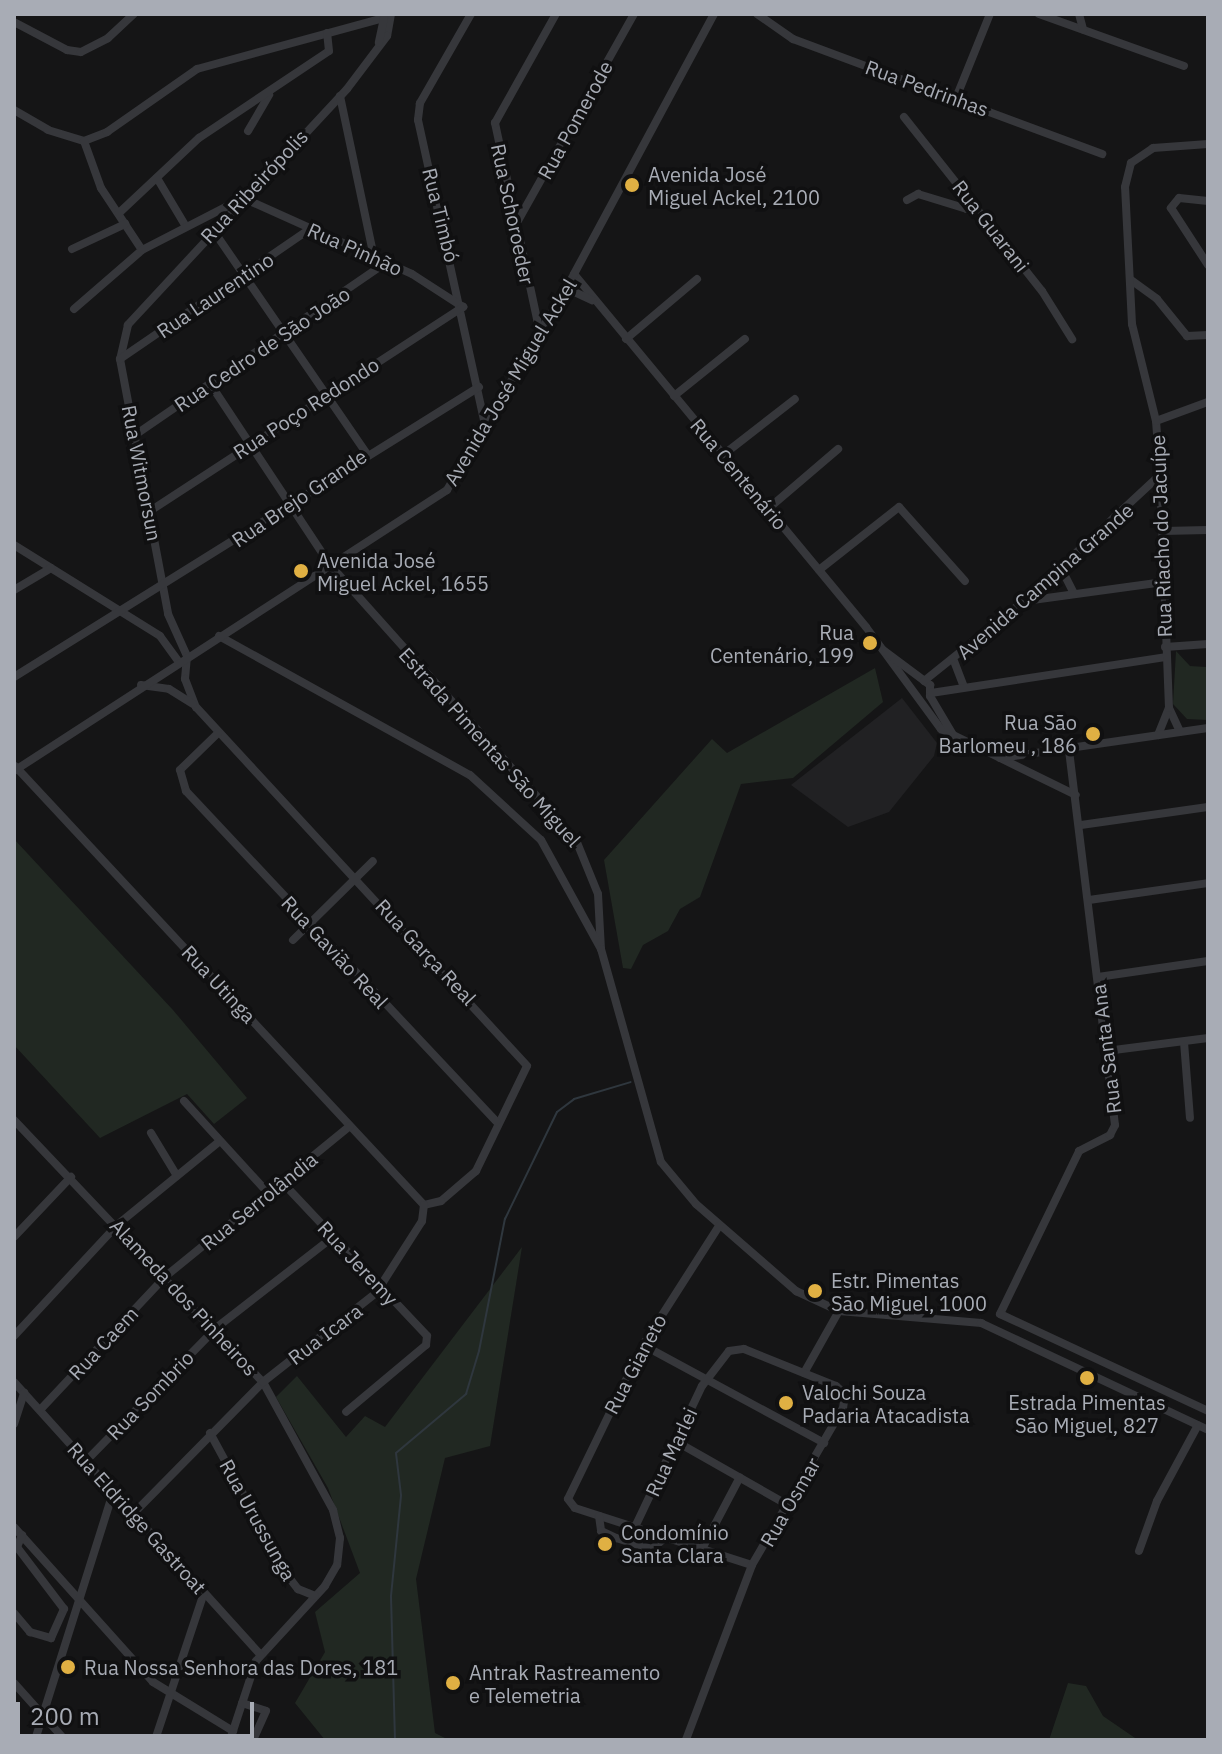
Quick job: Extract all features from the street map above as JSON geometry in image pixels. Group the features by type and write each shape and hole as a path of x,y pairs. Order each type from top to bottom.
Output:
{"street":[{"path":"14,22 67,50 81,52 108,38 134,14"},
{"path":"355,23 371,14"},
{"name":"Rua Timbó","path":"471,14 418,110 487,429"},
{"name":"Rua Schoroeder","path":"540,333 515,226 496,118 556,14"},
{"name":"Rua Pomerode","path":"515,226 634,14"},
{"name":"Avenida José Miguel Ackel","path":"15,768 443,494 487,429 714,14"},
{"name":"Rua Pedrinhas","path":"757,14 793,39 1102,154"},
{"path":"956,98 990,14"},
{"path":"1039,14 1184,66"},
{"path":"1059,21 1072,14"},
{"path":"1079,14 1077,21 1084,30"},
{"path":"14,110 48,130 84,141 107,132 189,72 386,15"},
{"name":"Rua Ribeirópolis","path":"120,359 128,325 340,96 377,50 386,15"},
{"path":"119,213 199,138 329,51 327,33"},
{"path":"248,131 272,91"},
{"path":"340,96 374,257"},
{"name":"Rua Guarani","path":"904,117 977,208 1072,339"},
{"path":"84,141 95,176 142,250"},
{"name":"Rua Riacho do Jacuípe","path":"1180,732 1169,708 1165,657 1163,531 1156,421 1135,344 1124,203 1131,163 1163,145 1208,144"},
{"path":"157,178 185,225"},
{"path":"907,200 918,194 967,209 977,208"},
{"path":"74,309 142,250 185,225 243,198"},
{"name":"Rua Pinhão","path":"243,198 387,262 463,307"},
{"path":"1208,201 1179,198 1171,208 1208,265"},
{"path":"72,249 125,224"},
{"name":"Rua Laurentino","path":"120,359 310,229"},
{"path":"213,230 366,453"},
{"name":"Rua Cedro de São João","path":"135,435 284,336 387,262"},
{"name":"Rua Centenário","path":"574,274 592,300 819,570 914,696 957,741 1076,795"},
{"path":"626,339 697,279"},
{"path":"1131,280 1157,299 1187,336 1208,335"},
{"name":"Rua Centenário","path":"566,288 592,300"},
{"name":"Rua Poço Redondo","path":"150,511 463,307"},
{"path":"674,396 745,339"},
{"name":"Rua Witmorsun","path":"120,359 164,587 175,633 187,656"},
{"name":"Estrada Pimentas São Miguel","path":"211,385 331,566 576,840 598,894 601,949"},
{"name":"Rua Brejo Grande","path":"15,675 164,587 366,453 479,387"},
{"path":"723,455 795,399"},
{"path":"1156,421 1208,402"},
{"path":"769,508 838,449"},
{"name":"Avenida Campina Grande","path":"922,681 954,661 1024,601 1160,474"},
{"path":"819,570 899,507 965,581"},
{"path":"1163,531 1208,530"},
{"path":"14,545 164,640 179,662"},
{"path":"14,590 51,568"},
{"path":"1061,568 1074,594"},
{"path":"1024,601 1164,582"},
{"path":"229,630 249,651"},
{"path":"164,640 175,633"},
{"path":"219,636 434,754 494,793 550,852 601,949 661,1162 719,1226 796,1291 839,1311 981,1323 1208,1430"},
{"path":"1165,647 1208,644"},
{"name":"Rua Centenário","path":"882,650 922,681 957,741"},
{"path":"187,656 185,679 196,707"},
{"path":"914,696 963,685 1165,657"},
{"path":"954,661 963,685"},
{"path":"914,696 922,681"},
{"path":"141,685 176,691 196,707"},
{"name":"Rua Garça Real","path":"196,707 523,1057 526,1074 496,1121 476,1171 441,1201 424,1205"},
{"name":"Rua Riacho do Jacuípe","path":"1158,735 1169,708"},
{"path":"999,758 1208,728"},
{"name":"Rua Gavião Real","path":"218,733 185,763 180,777 186,791 496,1121"},
{"name":"Rua Santa Ana","path":"1000,1314 1079,1151 1114,1130 1081,825 1069,748"},
{"name":"Rua Utinga","path":"15,768 424,1205"},
{"path":"1081,825 1208,807"},
{"path":"293,940 373,861"},
{"path":"1089,900 1208,883"},
{"path":"1098,977 1208,961"},
{"path":"1106,1051 1208,1038"},
{"path":"1184,1042 1190,1118"},
{"path":"184,1101 269,1194"},
{"path":"14,1135 18,1124"},
{"name":"Alameda dos Pinheiros","path":"18,1124 216,1328 263,1382 338,1526 337,1565 315,1596 261,1655"},
{"name":"Rua Serrolândia","path":"166,1276 350,1126"},
{"path":"151,1133 177,1176"},
{"path":"14,1336 117,1225 220,1141"},
{"path":"14,1237 71,1177"},
{"name":"Rua Jeremy","path":"283,1183 427,1336 426,1345 346,1412"},
{"name":"Rua Icara","path":"133,1514 263,1382 380,1288 422,1221 424,1205"},
{"name":"Rua Gianeto","path":"599,1516 575,1508 568,1495 643,1345 719,1226"},
{"name":"Rua Sombrio","path":"85,1462 216,1328 333,1237"},
{"name":"Rua Caem","path":"40,1410 166,1276"},
{"path":"707,1377 725,1355 738,1349 804,1373 839,1311"},
{"path":"981,1323 1000,1314 1208,1411"},
{"path":"643,1345 824,1443"},
{"name":"Rua Osmar","path":"686,1740 752,1565 843,1408 845,1394 804,1373"},
{"name":"Rua Marlei","path":"635,1527 707,1377"},
{"name":"Rua Eldridge Gastroat","path":"14,1382 261,1655"},
{"path":"14,1424 24,1393"},
{"path":"1139,1551 1157,1501 1198,1425"},
{"name":"Rua Urussunga","path":"210,1433 287,1575 298,1589 315,1596"},
{"path":"677,1442 788,1505"},
{"path":"702,1549 740,1477"},
{"path":"35,1740 113,1492"},
{"path":"599,1516 752,1565"},
{"path":"599,1516 607,1535 652,1549 666,1537"},
{"path":"14,1527 145,1674 231,1736 261,1655"},
{"path":"14,1613 28,1630 51,1638 64,1609 17,1547 22,1535"},
{"path":"155,1740 204,1593"},
{"path":"14,1683 65,1740"},
{"path":"242,1703 266,1711 254,1739"}],"shaded area":[{"path":"1176,651 1190,666 1206,667 1208,720 1187,719 1173,704"},
{"path":"875,668 883,702 793,778 741,784 700,897 680,909 668,931 643,945 631,969 623,968 604,860 712,739 727,753"},
{"path":"902,698 937,743 934,756 889,812 848,827 791,785"},
{"path":"14,839 173,1010 247,1098 214,1124 187,1094 100,1138 14,1045"},
{"path":"522,1247 490,1446 445,1458 416,1579 435,1733 449,1740 325,1740 295,1703 325,1652 315,1612 360,1573 328,1488 276,1397 297,1376 346,1437 365,1416 385,1427"},
{"path":"1068,1683 1086,1686 1103,1716 1138,1740 1049,1740"}],"waterway":[{"path":"395,1740 391,1596 401,1495 396,1453 466,1394 479,1351 505,1219 557,1112 574,1099 631,1082"}],"place":[{"name":"Avenida José Miguel Ackel, 2100","path":"632,185"},
{"name":"Avenida José Miguel Ackel, 1655","path":"301,571"},
{"name":"Rua Centenário, 199","path":"870,643"},
{"name":"Rua São Barlomeu , 186","path":"1093,734"},
{"name":"Estr. Pimentas São Miguel, 1000","path":"815,1291"},
{"name":"Estrada Pimentas São Miguel, 827","path":"1087,1378"},
{"name":"Valochi Souza Padaria Atacadista","path":"786,1403"},
{"name":"Condomínio Santa Clara","path":"605,1544"},
{"name":"Rua Nossa Senhora das Dores, 181","path":"68,1667"},
{"name":"Antrak Rastreamento e Telemetria","path":"453,1683"}]}
